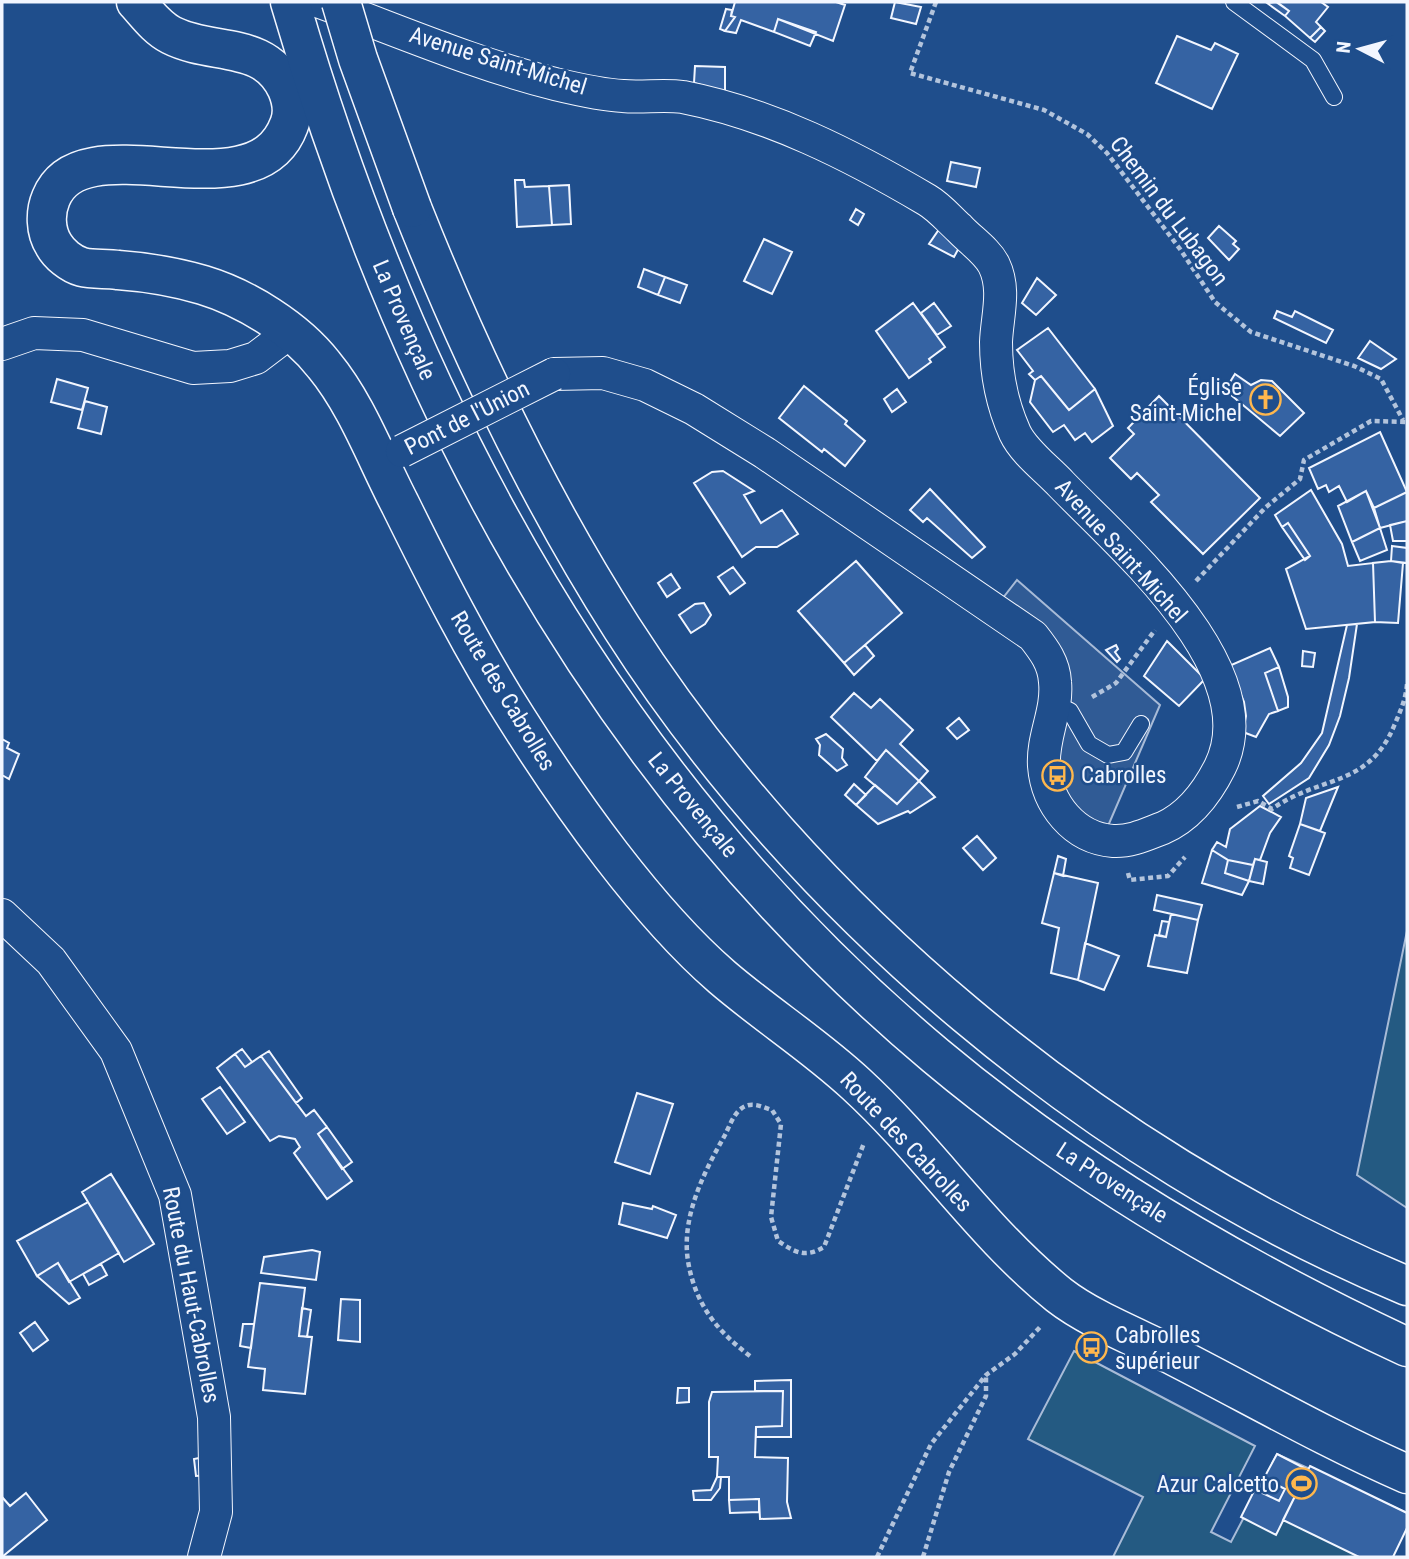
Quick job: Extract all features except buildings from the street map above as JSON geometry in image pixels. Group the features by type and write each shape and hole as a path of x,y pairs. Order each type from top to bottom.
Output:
{"main road":[{"name":"Route des Cabrolles","path":"136,2 152,21 174,37 253,55 271,64 285,83 292,102 291,121 278,145 246,163 186,170 112,166 82,168 65,177 54,191 47,225 52,243 65,258 79,267 126,270 204,285 253,306 321,360 391,457 478,655 551,771 614,856 683,938 720,975 851,1079 881,1108 960,1199 1015,1255 1065,1300 1407,1474"},
{"name":"La Provençale","path":"290,2 355,204 408,332 466,459 594,677 709,828 762,889 873,1000 937,1057 1017,1119 1113,1187 1181,1228 1331,1310 1407,1347"},
{"name":"La Provençale","path":"341,2 358,59 412,208 488,387 585,568 624,631 710,750 817,874 950,1001 1030,1066 1206,1183 1271,1220 1407,1286"}],"street":[{"name":"Avenue Saint-Michel","path":"320,2 554,84 620,96 679,96 772,121 852,158 933,203 992,260 998,275 1001,300 996,337 997,369 1001,396 1017,438 1175,603 1216,664 1227,701 1228,734 1224,758 1196,804 1176,822 1136,839 1114,841 1091,835 1068,821 1050,796 1044,767 1045,738 1063,708 1048,656 1033,636 765,453 694,409 645,385 603,373 554,374"},
{"path":"2,344 34,332 83,335 193,368 230,366 256,358 289,333"},
{"name":"Pont de l'Union","path":"391,457 554,374"},
{"name":"Route du Haut-Cabrolles","path":"2,915 51,961 116,1051 176,1195 214,1416 216,1512 204,1557"}],"lane":[{"path":"1234,2 1313,60 1334,97"},
{"path":"1063,708 1089,744 1108,755 1124,752 1141,724"}],"path":[{"name":"Chemin du Lubagon","path":"936,2 910,73 1044,110 1087,134 1107,153 1180,249 1215,302 1251,332 1354,366 1381,379 1405,421"},
{"path":"1063,708 1116,683 1175,603 1266,507 1300,480 1304,460 1371,421 1405,421"},
{"path":"1234,808 1258,801 1272,809 1291,796 1355,773 1384,750 1406,698 1407,684"},
{"path":"1136,839 1123,849 1130,880 1168,876 1193,849"},
{"path":"750,1356 728,1339 707,1317 693,1283 688,1260 688,1225 705,1170 741,1109 752,1104 772,1110 781,1124 771,1217 778,1241 799,1255 812,1254 824,1247 853,1168 881,1108"},
{"path":"877,1557 931,1444 986,1375 1015,1354 1065,1300"},
{"path":"922,1557 949,1472 986,1396 986,1375"}],"shaded area":[{"path":"1017,580 1160,705 1108,826 1087,820 1065,800 1053,759 1066,696 999,603"},
{"path":"1407,931 1407,1208 1357,1175"},
{"path":"1074,1351 1255,1446 1211,1532 1231,1542 1277,1454 1407,1513 1407,1527 1391,1557 1113,1557 1143,1497 1028,1439"}],"place":[{"name":"Église Saint-Michel","path":"1265,400"},
{"name":"Cabrolles","path":"1058,775"},
{"name":"Cabrolles supérieur","path":"1092,1348"},
{"name":"Azur Calcetto","path":"1302,1484"}]}
